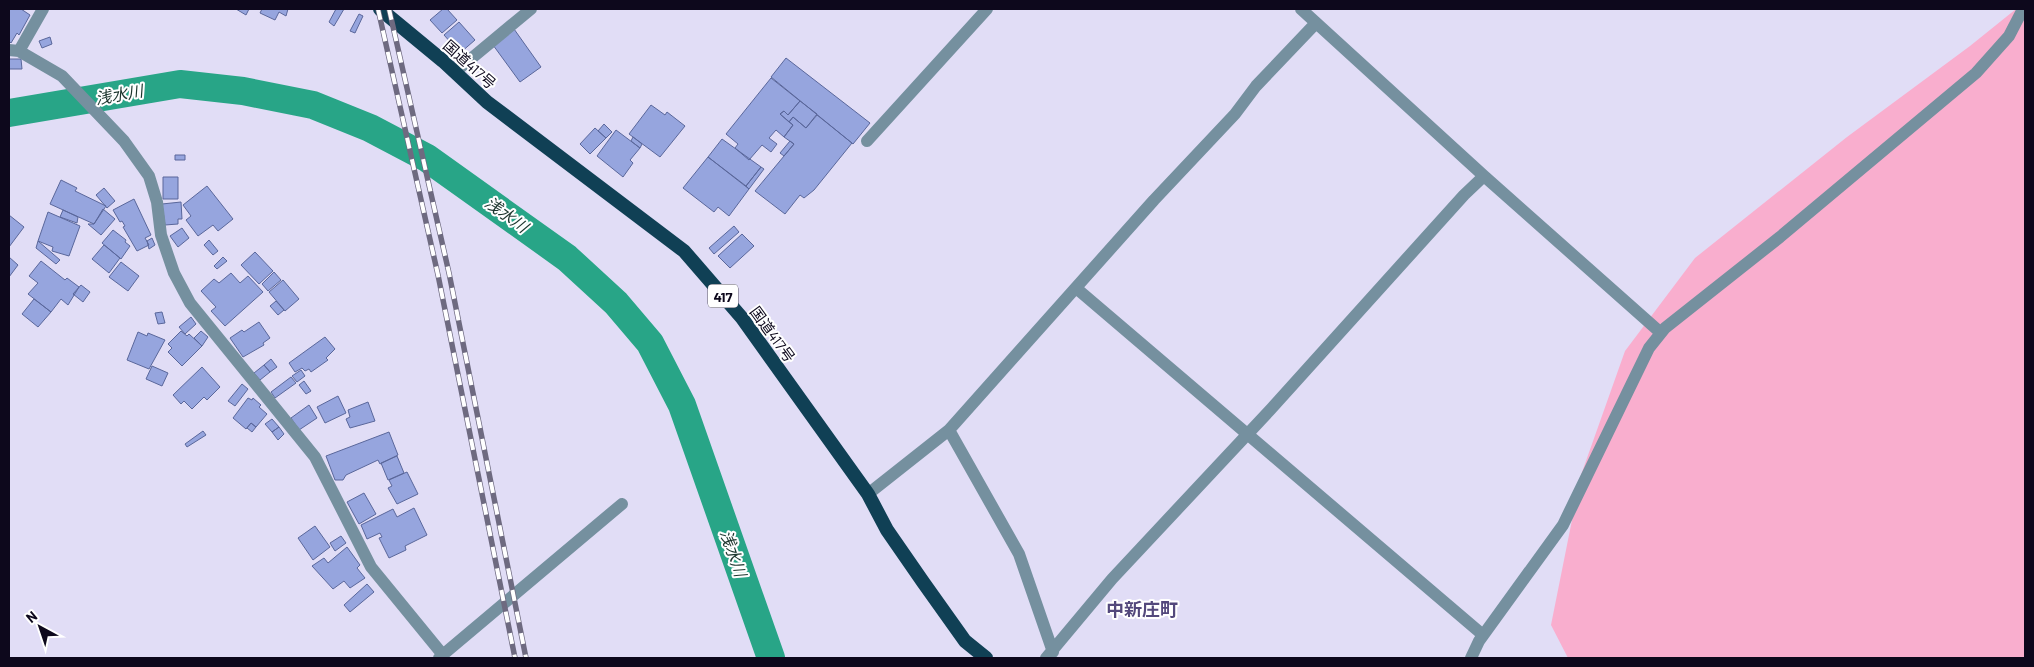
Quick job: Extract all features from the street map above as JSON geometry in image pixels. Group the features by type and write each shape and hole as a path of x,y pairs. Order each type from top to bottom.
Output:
{"highway":[{"name":"国道417号","path":"380,9 456,72 487,102 684,251 742,318 868,494 887,530 923,582 965,640 986,658"}],"street":[{"path":"43,9 14,50 62,76 124,141 149,176 156,202 161,235 174,273 190,303 315,457 371,567 441,656 622,504"},
{"path":"456,72 531,9"},
{"path":"867,141 987,9"},
{"path":"1300,9 1660,333"},
{"path":"1472,658 1483,635 1563,525 1649,348 1660,333 1780,237 1976,73 2009,36 2024,9"},
{"path":"868,494 950,430 1076,288 1235,114 1256,86 1316,23"},
{"path":"1049,655 1112,580 1271,409 1464,195 1484,176"},
{"path":"1076,288 1483,635"},
{"path":"950,430 1018,554 1049,655"}],"shaded area":[{"path":"2016,9 2025,9 2025,658 1568,658 1551,625 1581,475 1625,351 1695,258 1847,137 1970,46"}],"building":[{"path":"9,9 21,9 30,15 19,35 17,33 11,43 9,41"},
{"path":"236,9 249,9 246,15"},
{"path":"262,9 288,9 286,16 279,12 275,20 260,13"},
{"path":"336,9 344,9 334,26 329,22"},
{"path":"443,9 447,9 457,20 442,33 430,20"},
{"path":"359,14 363,16 355,33 350,31"},
{"path":"459,22 475,40 460,53 444,35"},
{"path":"514,29 541,67 520,82 493,45"},
{"path":"50,37 52,44 42,48 39,41"},
{"path":"786,58 870,123 853,144 771,77"},
{"path":"9,59 21,59 22,69 9,69"},
{"path":"771,78 800,101 788,115 784,111 780,114 793,125 784,137 776,130 769,138 777,144 771,152 762,145 749,160 735,148 738,144 726,134"},
{"path":"800,101 817,114 806,128 793,117 789,122 780,114 784,111 788,115"},
{"path":"651,105 665,115 667,112 685,126 660,157 629,134"},
{"path":"817,115 852,143 814,190 804,198 800,195 785,214 755,191 794,144 784,137 793,125 789,122 793,117 806,128"},
{"path":"604,124 612,132 606,138 598,131"},
{"path":"595,128 606,138 590,154 580,144"},
{"path":"616,130 640,148 630,160 633,163 623,177 597,156"},
{"path":"633,137 642,144 640,148 631,141"},
{"path":"722,139 761,167 746,186 708,157"},
{"path":"790,141 794,144 784,156 780,153"},
{"path":"175,155 185,155 185,160 175,160"},
{"path":"708,157 749,189 729,216 718,207 714,212 683,188"},
{"path":"761,167 764,169 749,189 746,186"},
{"path":"163,177 178,177 178,199 163,199"},
{"path":"61,180 77,188 75,191 106,206 94,224 50,204"},
{"path":"207,186 233,219 218,231 213,225 198,236 186,220 191,216 183,205"},
{"path":"104,188 115,201 107,208 96,195"},
{"path":"134,199 151,235 145,238 149,245 137,251 123,227 125,226 122,221 120,222 113,210"},
{"path":"181,202 182,219 178,219 178,224 165,225 162,204"},
{"path":"103,209 115,219 101,235 88,224 94,224"},
{"path":"63,210 78,217 77,223 60,217"},
{"path":"48,212 80,226 69,256 52,251 53,247 38,241"},
{"path":"9,215 24,227 9,247"},
{"path":"734,226 739,232 714,254 709,248"},
{"path":"182,228 189,238 178,247 170,236"},
{"path":"113,230 126,240 125,242 130,246 121,259 102,243"},
{"path":"742,234 754,246 730,268 718,256"},
{"path":"152,238 155,245 149,249 147,241"},
{"path":"209,240 218,251 213,255 204,245"},
{"path":"38,241 60,260 56,264 36,248"},
{"path":"104,245 120,258 109,273 92,259"},
{"path":"255,252 273,271 259,284 241,265"},
{"path":"9,257 18,265 9,277"},
{"path":"223,257 227,261 217,269 214,266"},
{"path":"41,261 65,280 67,278 79,287 68,305 61,299 51,312 28,294 38,283 29,276"},
{"path":"121,262 139,276 128,291 109,277"},
{"path":"274,272 281,280 268,291 262,284"},
{"path":"231,273 240,283 248,276 263,292 225,326 211,311 216,307 201,291 214,279 219,283"},
{"path":"283,280 299,299 285,311 269,292"},
{"path":"81,285 90,292 83,302 73,294"},
{"path":"34,299 51,312 38,327 22,314"},
{"path":"276,301 284,310 278,315 270,306"},
{"path":"162,312 165,323 158,324 155,313"},
{"path":"191,317 196,324 185,334 179,327"},
{"path":"259,322 270,338 263,343 264,345 243,357 230,338 242,330 244,332"},
{"path":"181,331 187,336 189,334 202,346 182,366 168,352 172,348 168,344"},
{"path":"201,331 208,337 202,346 194,338"},
{"path":"138,332 147,336 148,333 165,340 149,369 127,360"},
{"path":"325,337 335,349 326,358 328,360 311,372 309,369 305,371 302,368 295,372 289,363"},
{"path":"271,359 277,367 270,372 264,365"},
{"path":"264,365 270,372 260,380 254,373"},
{"path":"152,366 168,373 162,386 146,379"},
{"path":"202,367 220,387 207,400 204,397 192,409 184,401 181,404 173,395"},
{"path":"301,370 305,376 297,382 292,376"},
{"path":"291,377 296,383 275,398 271,392"},
{"path":"304,381 311,391 306,394 299,385"},
{"path":"242,384 248,389 235,406 228,401"},
{"path":"338,396 346,413 325,423 317,407"},
{"path":"248,398 252,400 253,398 267,414 256,427 251,423 246,429 233,418"},
{"path":"368,402 375,421 350,428 346,419 350,417 348,410"},
{"path":"309,405 317,418 299,430 291,418"},
{"path":"272,419 279,427 272,432 265,424"},
{"path":"251,423 256,427 252,432 247,428"},
{"path":"279,427 284,434 278,440 272,432"},
{"path":"203,431 206,435 187,447 185,444"},
{"path":"389,432 398,455 380,464 378,460 346,475 343,480 335,480 326,456"},
{"path":"397,456 404,473 388,480 381,463"},
{"path":"407,472 418,494 397,504 388,488 392,486 389,480"},
{"path":"364,493 376,514 359,524 347,502"},
{"path":"414,508 427,535 405,546 406,550 389,558 379,538 382,537 380,533 367,539 361,525 393,509 397,517"},
{"path":"315,526 330,547 313,560 298,538"},
{"path":"341,536 346,543 335,551 330,543"},
{"path":"347,547 360,565 357,568 365,578 350,588 344,581 333,589 312,566 324,558 328,563"},
{"path":"367,584 374,592 350,612 344,605"}],"waterway":[{"name":"浅水川","path":"9,113 180,84 243,91 313,105 370,128 427,158 567,258 616,303 650,343 682,405 771,658"}],"railway":[{"path":"378,9 438,275 515,658"},
{"path":"389,9 449,273 526,658"}],"district":[{"name":"中新庄町","path":"1142,609"}]}
